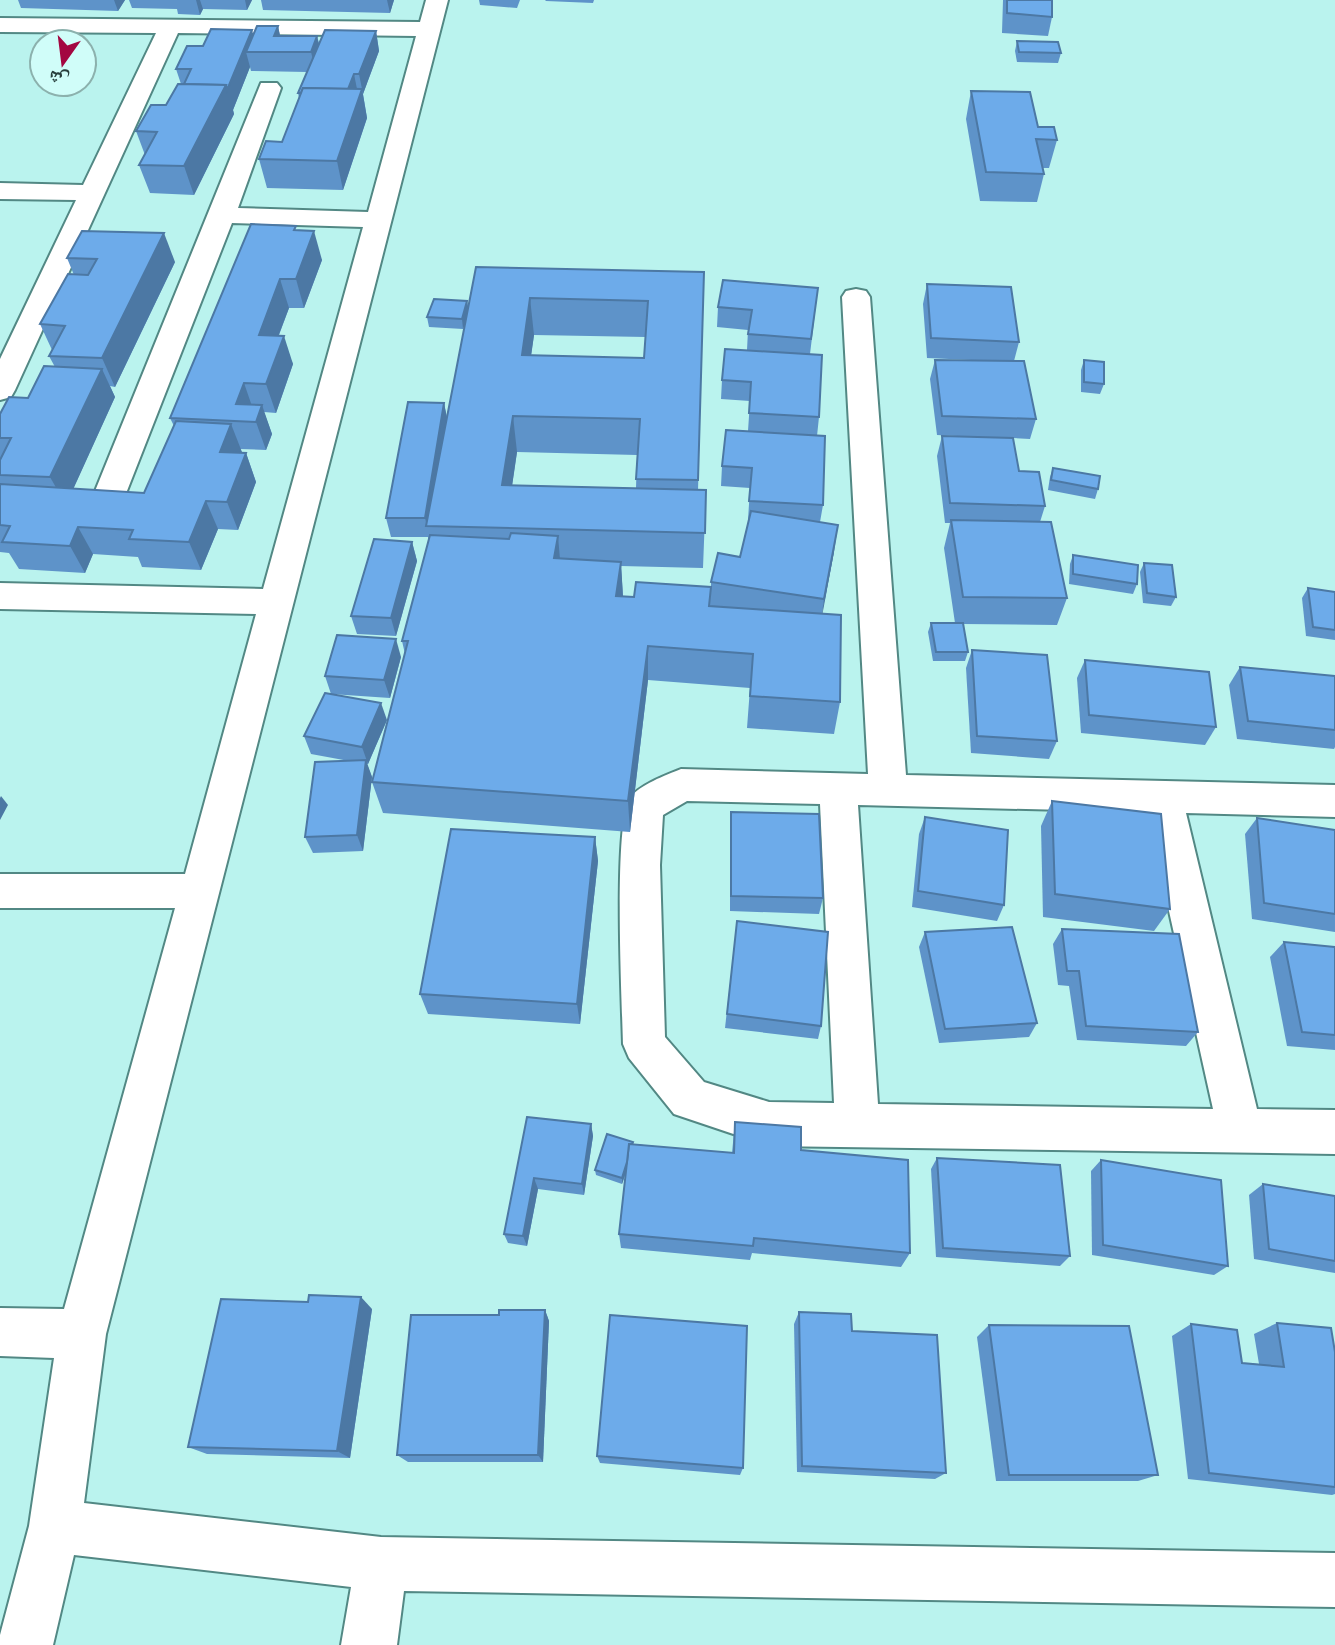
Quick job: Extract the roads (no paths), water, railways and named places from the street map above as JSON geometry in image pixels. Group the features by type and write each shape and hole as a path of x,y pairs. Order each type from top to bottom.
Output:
{"street":[{"path":"0,25 170,27 433,14 82,1334 55,1526 25,1645"},
{"path":"4,374 170,27"},
{"path":"109,496 222,215 269,88"},
{"path":"0,191 92,192"},
{"path":"222,215 378,220"},
{"path":"856,297 888,790"},
{"path":"0,596 277,602"},
{"path":"1335,801 681,785 645,807 640,865 644,1044 690,1099 769,1124 1335,1132"},
{"path":"838,789 857,1126"},
{"path":"1163,797 1240,1130"},
{"path":"0,891 200,891"},
{"path":"0,1332 82,1334"},
{"path":"55,1526 381,1564 1335,1580"},
{"path":"369,1645 381,1564"}]}
